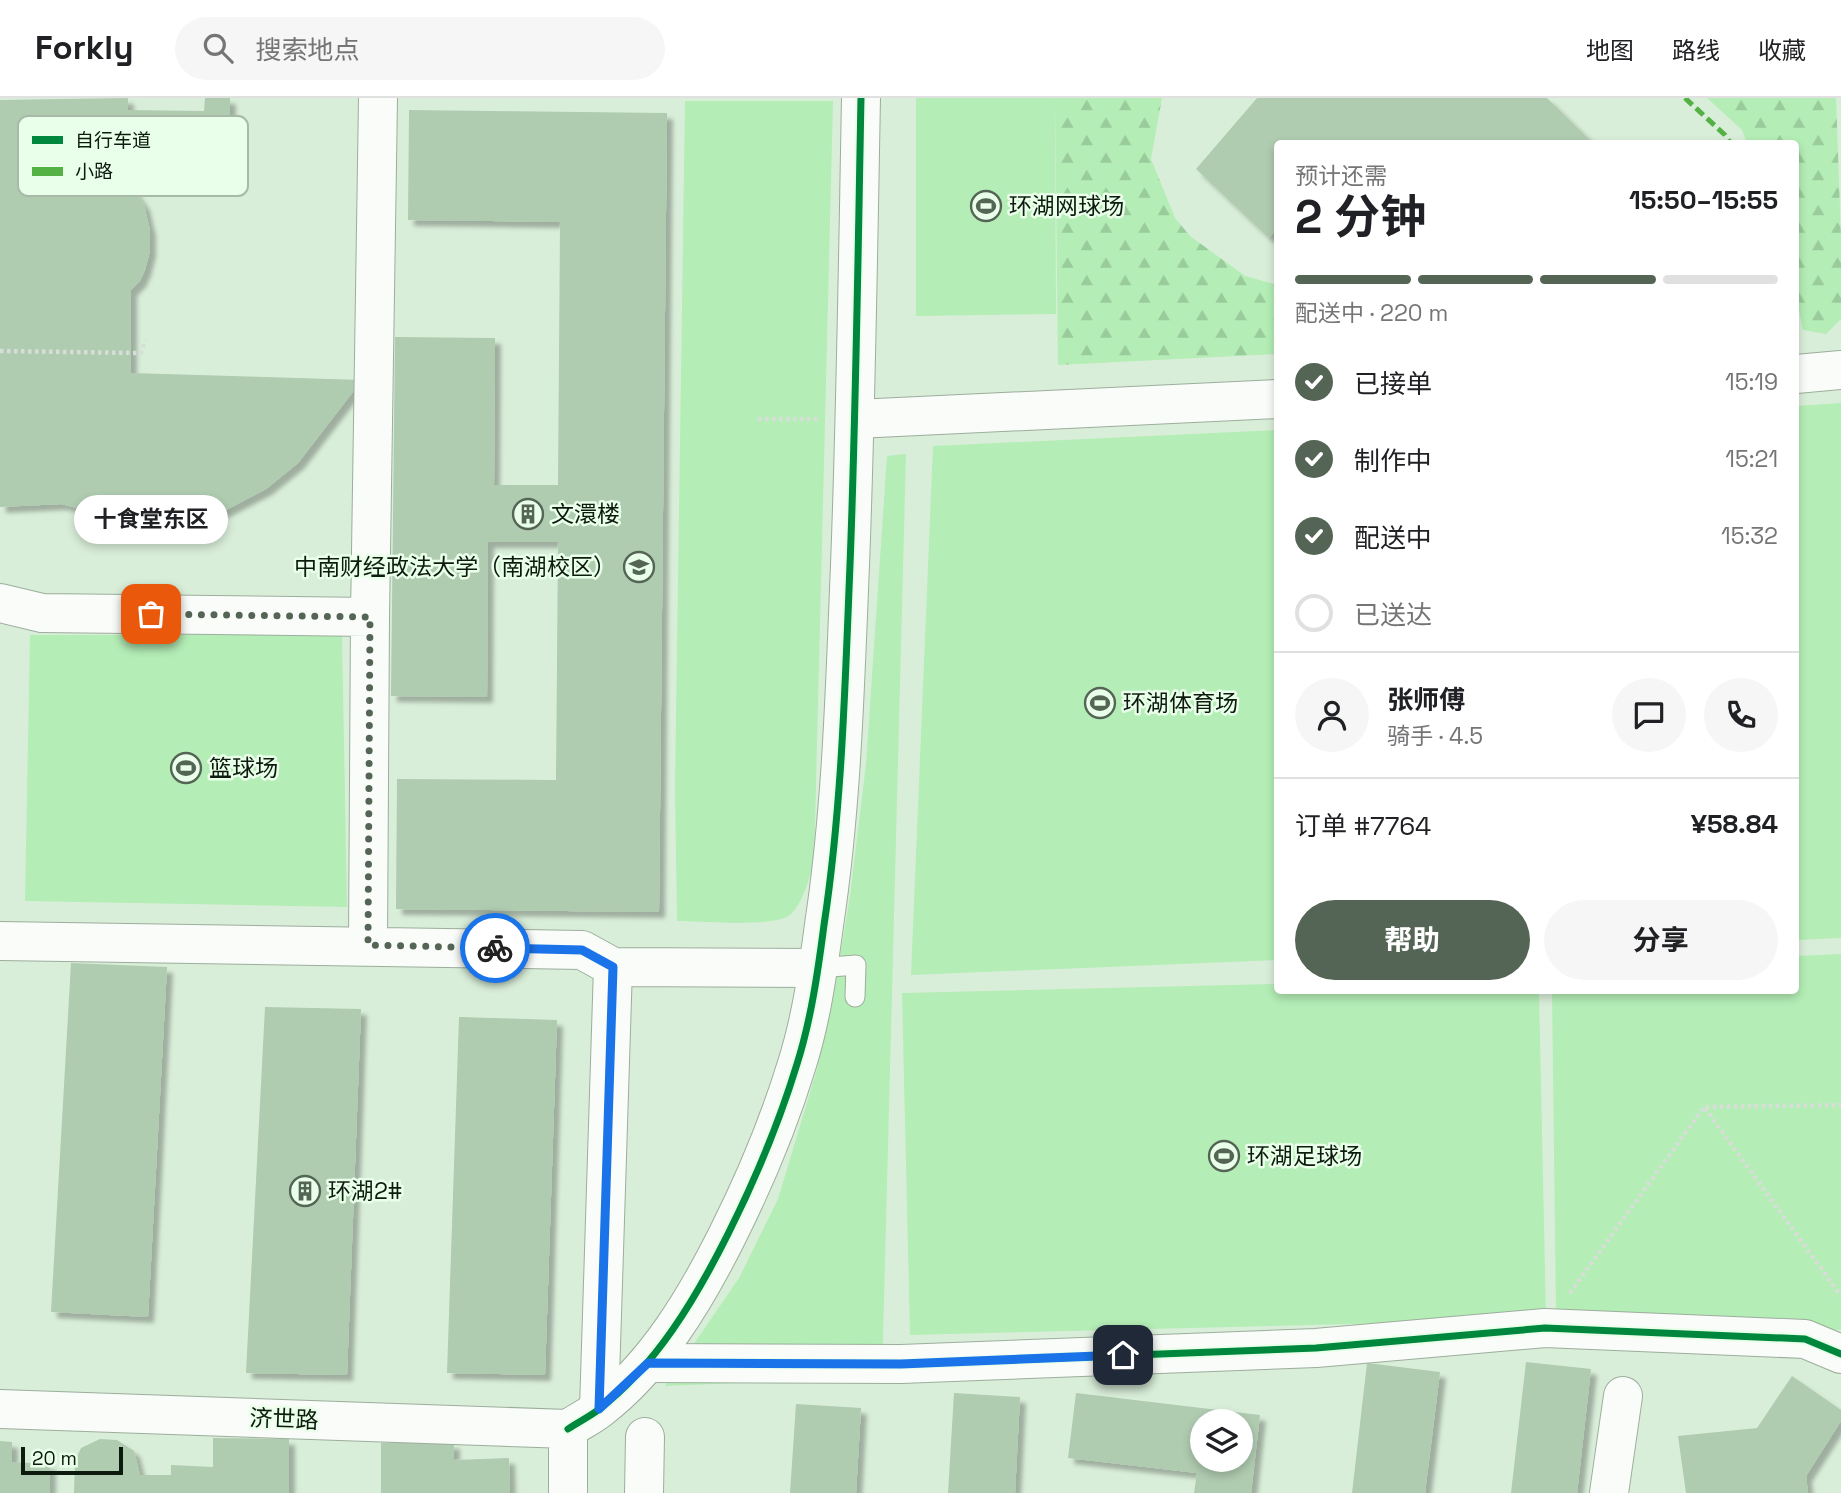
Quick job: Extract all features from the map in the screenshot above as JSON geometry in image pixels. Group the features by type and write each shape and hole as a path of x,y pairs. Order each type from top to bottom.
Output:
{"street":[{"path":"368,945 378,98"},
{"path":"584,1419 648,1363 715,1261 746,1198 772,1135 798,1061 818,968 833,867 842,765 856,419 861,98"},
{"path":"1799,373 1841,370"},
{"path":"856,419 1274,399"},
{"path":"0,603 42,613 370,617"},
{"path":"0,941 582,950 613,967 818,968"},
{"path":"568,1493 584,1419 613,967"},
{"path":"648,1363 915,1364 1316,1348 1545,1328 1805,1339 1841,1354"},
{"path":"1609,1493 1623,1396"},
{"name":"济世路","path":"0,1409 584,1419"},
{"path":"645,1437 645,1493"}],"lane":[{"path":"818,968 856,965 855,997"}],"path":[{"path":"0,351 141,352 145,340"},
{"path":"758,419 856,419"},
{"path":"1704,1107 1841,1105"},
{"path":"1704,1107 1841,1296"},
{"path":"1545,1328 1704,1107"}],"green space":[{"name":"环湖网球场","path":"916,98 1055,98 1056,314 916,316"},
{"path":"1055,98 1162,98 1151,159 1175,218 1190,236 1245,276 1274,284 1274,354 1058,365"},
{"path":"1707,98 1836,98 1841,319 1826,334 1803,330 1799,311 1799,140 1746,140 1742,130"},
{"path":"685,101 833,101 814,864 795,909 783,918 771,921 677,921 675,787"},
{"path":"1841,403 1841,938 1799,940 1799,406"},
{"name":"环湖体育场","path":"1274,430 1274,960 911,975 933,446"},
{"path":"906,454 882,1377 665,1386 739,1278 778,1199 817,1069 836,981 850,896 866,764 887,456"},
{"name":"篮球场","path":"30,635 342,635 347,907 25,901"},
{"path":"1841,954 1841,1330 1556,1312 1552,994 1799,994 1799,956"},
{"name":"环湖足球场","path":"1274,984 1274,994 1539,994 1546,1319 910,1335 902,993"}],"building":[{"path":"128,98 128,110 204,111 205,98 230,98 230,116 18,116 18,196 138,196 144,205 150,230 150,251 140,281 131,290 131,373 362,380 298,463 266,489 224,511 176,520 121,519 61,504 0,507 0,100"},
{"path":"1257,98 1547,98 1590,140 1274,140 1274,232 1269,238 1196,169"},
{"name":"文澴楼","path":"409,110 667,113 659,912 396,909 397,779 556,780 558,542 488,542 487,697 391,696 395,337 495,338 494,485 558,485 560,222 408,220"},
{"path":"71,963 167,967 148,1317 51,1312"},
{"name":"环湖2#","path":"265,1007 361,1009 347,1375 246,1373"},
{"path":"459,1017 557,1020 545,1375 447,1373"},
{"path":"1526,1362 1591,1369 1577,1493 1511,1493"},
{"path":"1367,1363 1440,1372 1425,1493 1352,1493"},
{"path":"1792,1376 1841,1410 1841,1421 1806,1476 1808,1493 1686,1493 1678,1436 1757,1428"},
{"path":"954,1393 1020,1397 1015,1493 948,1493"},
{"path":"1076,1393 1210,1409 1190,1409 1190,1472 1253,1472 1253,1414 1260,1415 1251,1493 1194,1493 1197,1473 1068,1458"},
{"path":"796,1404 861,1408 856,1493 790,1493"},
{"path":"213,1438 289,1439 289,1493 74,1493 75,1461 81,1448 100,1439 117,1440 134,1451 140,1475 171,1475 171,1465 213,1467"},
{"path":"0,1441 12,1442 12,1462 50,1464 50,1493 0,1493"},
{"path":"381,1443 454,1443 454,1460 509,1458 510,1493 381,1493"}],"marked path":[{"path":"1685,98 1728,140"}],"cycle path":[{"path":"568,1429 598,1410 638,1373 673,1330 716,1258 766,1151 790,1086 810,1013 830,880 842,746 854,449 861,98"},
{"path":"648,1363 901,1364 1316,1348 1545,1328 1805,1339 1841,1354"}],"way so far":[{"path":"151,614 370,617 368,945 495,948"}],"place":[{"name":"环湖网球场","path":"986,206"},
{"name":"文澴楼","path":"528,514"},
{"name":"中南财经政法大学（南湖校区）","path":"639,567"},
{"name":"十食堂东区","path":"151,614"},
{"name":"环湖体育场","path":"1100,703"},
{"name":"篮球场","path":"186,768"},
{"name":"环湖足球场","path":"1224,1156"},
{"name":"环湖2#","path":"305,1191"}],"route":[{"path":"495,948 582,950 613,967 599,1409 648,1363 901,1364 1123,1355"}]}
